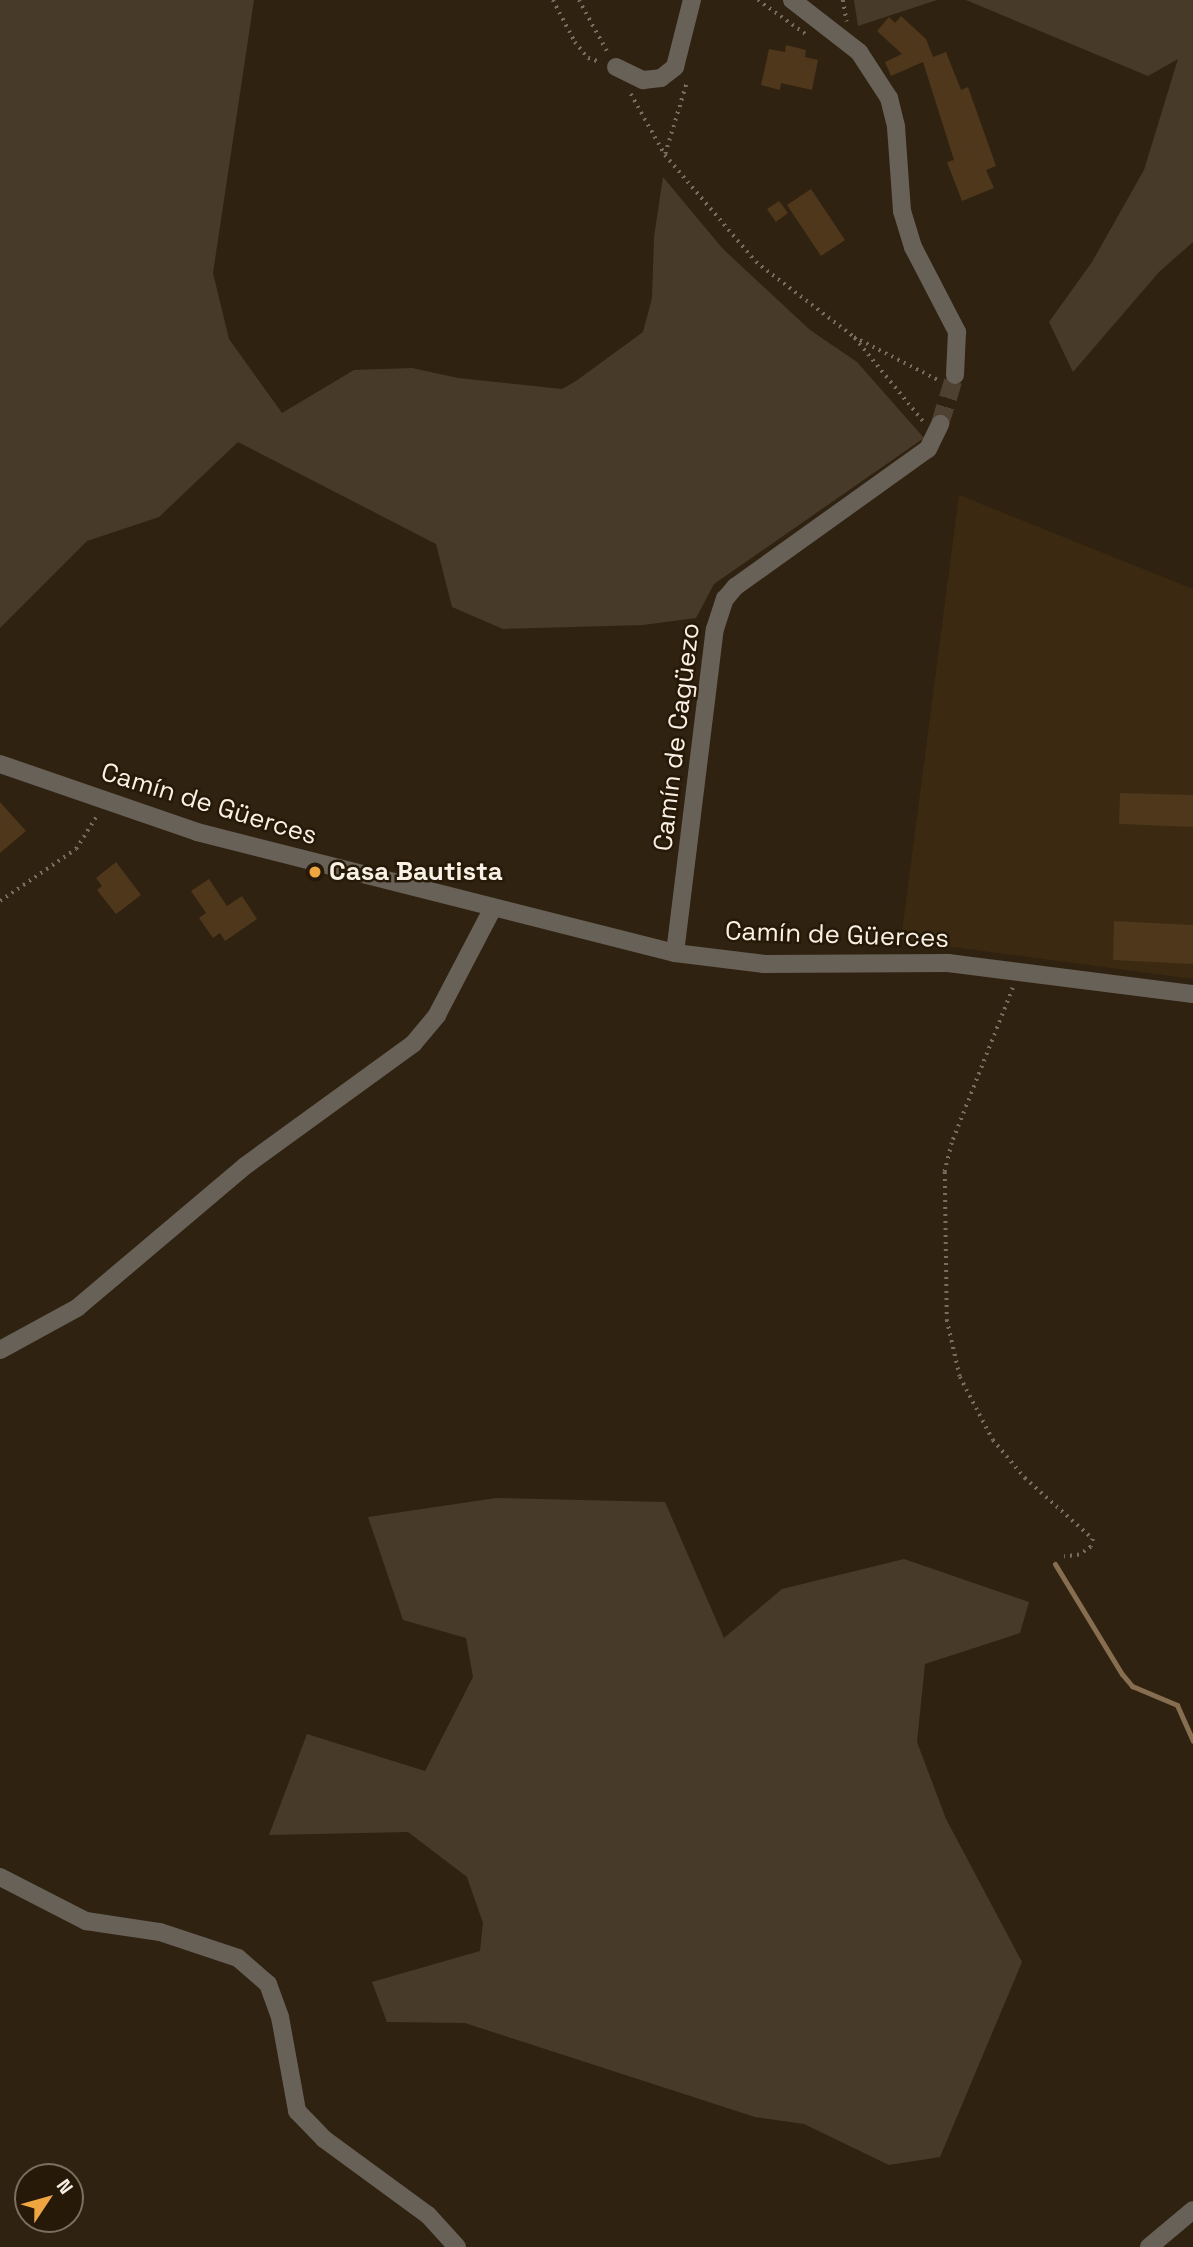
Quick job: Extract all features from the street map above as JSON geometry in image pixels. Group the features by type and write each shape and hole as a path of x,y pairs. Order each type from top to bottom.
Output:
{"street":[{"path":"616,66 643,80 661,78 675,67 692,0"},
{"path":"792,0 859,52 889,98 896,127 902,211 913,247 957,332 955,374"},
{"name":"Camín de Cagüezo","path":"676,953 715,629 725,599 735,587 928,449 938,431"},
{"name":"Camín de Güerces","path":"0,764 197,832 492,910 676,953 764,964 948,963 1193,994"},
{"path":"0,1350 77,1308 245,1167 413,1044 437,1015 492,910"},
{"path":"0,1877 86,1921 160,1932 238,1958 268,1984 280,2017 297,2111 324,2139 428,2215 457,2247"},
{"path":"1149,2247 1193,2210"}],"path":[{"path":"553,0 587,58 616,66"},
{"path":"579,0 665,155 756,262 853,337 938,431"},
{"path":"853,337 938,380"},
{"path":"0,901 76,849 106,801"},
{"path":"1019,973 951,1143 945,1172 947,1320 960,1377 993,1440 1025,1478 1093,1539 1091,1547 1079,1555 1065,1557"}],"shaded area":[{"path":"0,0 254,0 213,273 229,339 282,413 354,370 412,368 458,378 562,389 576,381 643,332 652,298 654,237 663,177 723,249 810,330 857,362 924,438 714,584 696,618 643,625 503,629 452,607 436,544 238,442 159,517 87,541 0,628"},
{"path":"854,0 937,0 858,26"},
{"path":"966,0 1193,0 1193,242 1159,272 1073,372 1049,322 1092,262 1144,170 1178,59 1148,76"},
{"path":"959,495 1193,589 1193,979 901,940"},
{"path":"496,1498 665,1502 724,1638 782,1589 904,1559 1029,1602 1020,1633 925,1664 917,1742 946,1819 1022,1962 940,2157 889,2165 804,2124 755,2117 465,2023 387,2022 372,1982 480,1951 483,1923 467,1877 408,1832 269,1835 307,1734 425,1771 473,1677 466,1638 403,1620 368,1517"}],"building":[{"path":"901,16 926,39 933,57 946,52 961,90 968,87 996,166 986,170 994,188 962,201 947,162 954,160 923,62 891,76 885,62 902,54 877,31 889,17 895,23"},
{"path":"786,45 806,50 805,57 818,60 812,90 781,83 780,90 761,85 769,49 785,52"},
{"path":"811,189 845,240 821,256 787,205"},
{"path":"779,201 788,213 776,222 767,209"},
{"path":"1120,793 1193,795 1193,827 1119,824"},
{"path":"0,802 26,831 0,853"},
{"path":"116,862 141,895 116,914 97,890 102,886 96,878"},
{"path":"209,879 227,906 242,896 257,919 225,941 220,933 213,938 199,918 206,913 191,891"},
{"path":"1114,921 1193,925 1193,964 1113,960"}],"waterway":[{"path":"1055,1564 1122,1674 1132,1686 1177,1705 1193,1741"}],"tunnel":[{"path":"940,424 955,375"}],"place":[{"name":"Casa Bautista","path":"315,872"}]}
